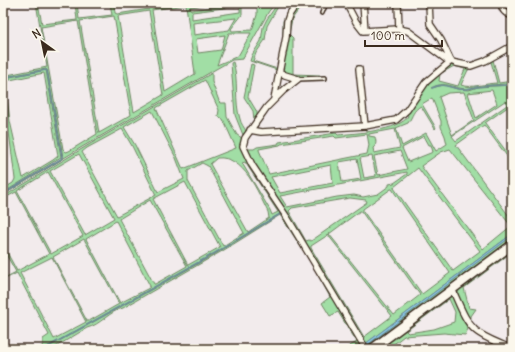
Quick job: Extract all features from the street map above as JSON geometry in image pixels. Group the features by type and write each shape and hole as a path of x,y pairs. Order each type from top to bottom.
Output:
{"main road":[{"path":"372,349 512,245"}],"street":[{"path":"274,100 286,37 288,15 297,3"},
{"path":"346,3 360,28 365,31 399,29 408,31 451,62 471,66 512,46"},
{"path":"363,3 365,31"},
{"path":"398,3 399,29"},
{"path":"429,3 430,24 441,40 451,62"},
{"path":"502,3 502,8 504,11 512,16"},
{"path":"250,130 261,132 365,126 389,122 400,118 426,82 451,62"},
{"path":"359,69 365,126"},
{"path":"279,72 298,79"},
{"path":"298,79 284,90 267,107 250,130 243,143 248,158 300,239 366,349"},
{"path":"452,289 469,323 475,330 482,335 512,349"}],"lane":[{"path":"322,13 326,3"},
{"path":"298,79 326,78"}],"green space":[{"path":"36,3 38,3 42,24 77,20 75,3 77,3 79,19 112,15 110,3 114,3 115,13 117,14 149,9 148,3 151,3 152,8 183,3 223,3 190,7 191,10 242,3 242,15 231,29 232,31 252,30 257,15 257,6 268,3 276,3 269,11 243,59 232,60 61,160 63,157 47,70 6,77 3,65 7,75 47,67","holes":["186,5 195,74 165,92 152,10","240,6 240,12 192,19 192,12","149,11 163,95 134,112 118,16","114,16 131,115 99,133 80,21","236,18 229,30 194,35 193,23","78,21 97,134 69,151 66,152 63,149 41,27","229,33 251,33 238,56 217,65","225,35 221,50 198,53 196,39"]},
{"path":"278,3 280,3 267,26 265,40 256,53 253,61 277,68 283,38 283,21 292,4 296,3 291,9 277,70 250,61 261,41 263,27"},
{"path":"303,4 292,19 289,34 293,38 293,74 320,76 299,77 281,71 288,21 298,5"},
{"path":"512,47 512,49 493,60 499,83 512,81 512,84 490,85 476,87 468,89 444,85 457,89 469,90 478,87 512,85 512,104 485,123 512,159 512,163 484,125 456,145 512,220 512,234 365,344 246,149 254,149 257,147 278,144 279,142 336,133 338,135 366,132 396,125 408,116 407,113 427,83 453,64 465,67","holes":["491,62 497,83 474,86 461,85 468,70","454,66 465,69 458,86 439,81 440,74","492,90 497,104 476,118 468,93","464,92 474,120 452,135 439,97 448,93","432,98 441,121 441,127 447,144 436,151 426,133 402,146 396,128 408,123 415,111 421,106 435,129 436,128 422,104","505,101 507,105 456,141 452,136","395,129 400,148 374,153 373,148 376,144 375,137 369,136 369,134","367,134 369,145 367,154 269,174 259,150 281,144 334,136 336,138","424,136 429,145 431,145 433,152 408,162 402,148","450,149 511,226 483,249 421,166 441,152","400,151 407,169 378,175 374,156","372,156 376,176 364,178 360,158","357,159 361,179 342,182 339,162","331,165 333,183 280,193 271,177","418,168 480,251 453,271 394,188","407,172 407,174 394,183 389,184 389,186 378,194 363,197 354,195 337,197 287,207 280,196","391,189 450,273 422,294 363,211 363,209","350,198 366,200 367,202 311,241 306,241 289,211 292,208","361,211 420,295 394,315 329,234","328,235 392,316 364,337 311,248 311,246"]},
{"path":"233,62 236,76 238,112 246,131 243,135 235,115 231,63"},
{"path":"251,64 254,65 248,97 257,112 254,120 253,111 244,97"},
{"path":"46,70 61,157 3,193 3,189 13,183 15,179 3,85 3,71 5,78","holes":["44,73 58,156 23,178 10,121 5,81"]},
{"path":"212,73 212,82 219,101 221,103 226,103 227,117 237,135 242,138 241,146 361,345 354,349 344,349 357,342 338,312 330,316 322,303 330,297 312,264 280,215 224,250 114,312 96,324 52,349 45,349 215,254 280,214 215,253 56,342 43,349 38,349 43,345 43,339 49,335 17,273 3,280 16,272 3,249 3,245 17,271 49,254 16,192 3,199 3,197","holes":["205,80 219,110 218,116 223,119 236,148 183,169 156,108","152,111 176,158 184,179 158,192 135,145 124,127","122,129 156,195 117,216 82,152","79,154 114,218 85,235 50,171","217,158 235,162 255,186 268,212 269,218 248,232 210,164","245,162 278,212 272,215 270,210 242,163","202,163 208,166 244,233 223,246 188,181 188,171","48,172 83,236 51,254 17,191","185,182 220,247 188,265 153,199","150,200 187,266 154,284 119,219","116,221 150,286 149,288 120,303 86,239","84,239 119,304 87,321 53,257","52,257 86,322 54,339 20,273"]},
{"path":"512,236 512,239 403,321 367,347 366,346 370,342"},
{"path":"512,250 512,252 464,288 469,308 476,309 471,316 471,324 460,302 458,289"},
{"path":"453,293 468,329 465,335 444,333 404,336 390,347 380,349","holes":["449,299 455,312 454,322 434,329 408,333 406,331"]}],"water":[{"path":"512,234 512,236 366,346 365,344"}],"waterway":[{"path":"3,70 6,77 47,71 62,157 3,194"},
{"path":"432,88 440,85 459,89 512,85"},
{"path":"44,349 215,253 280,214"}]}
